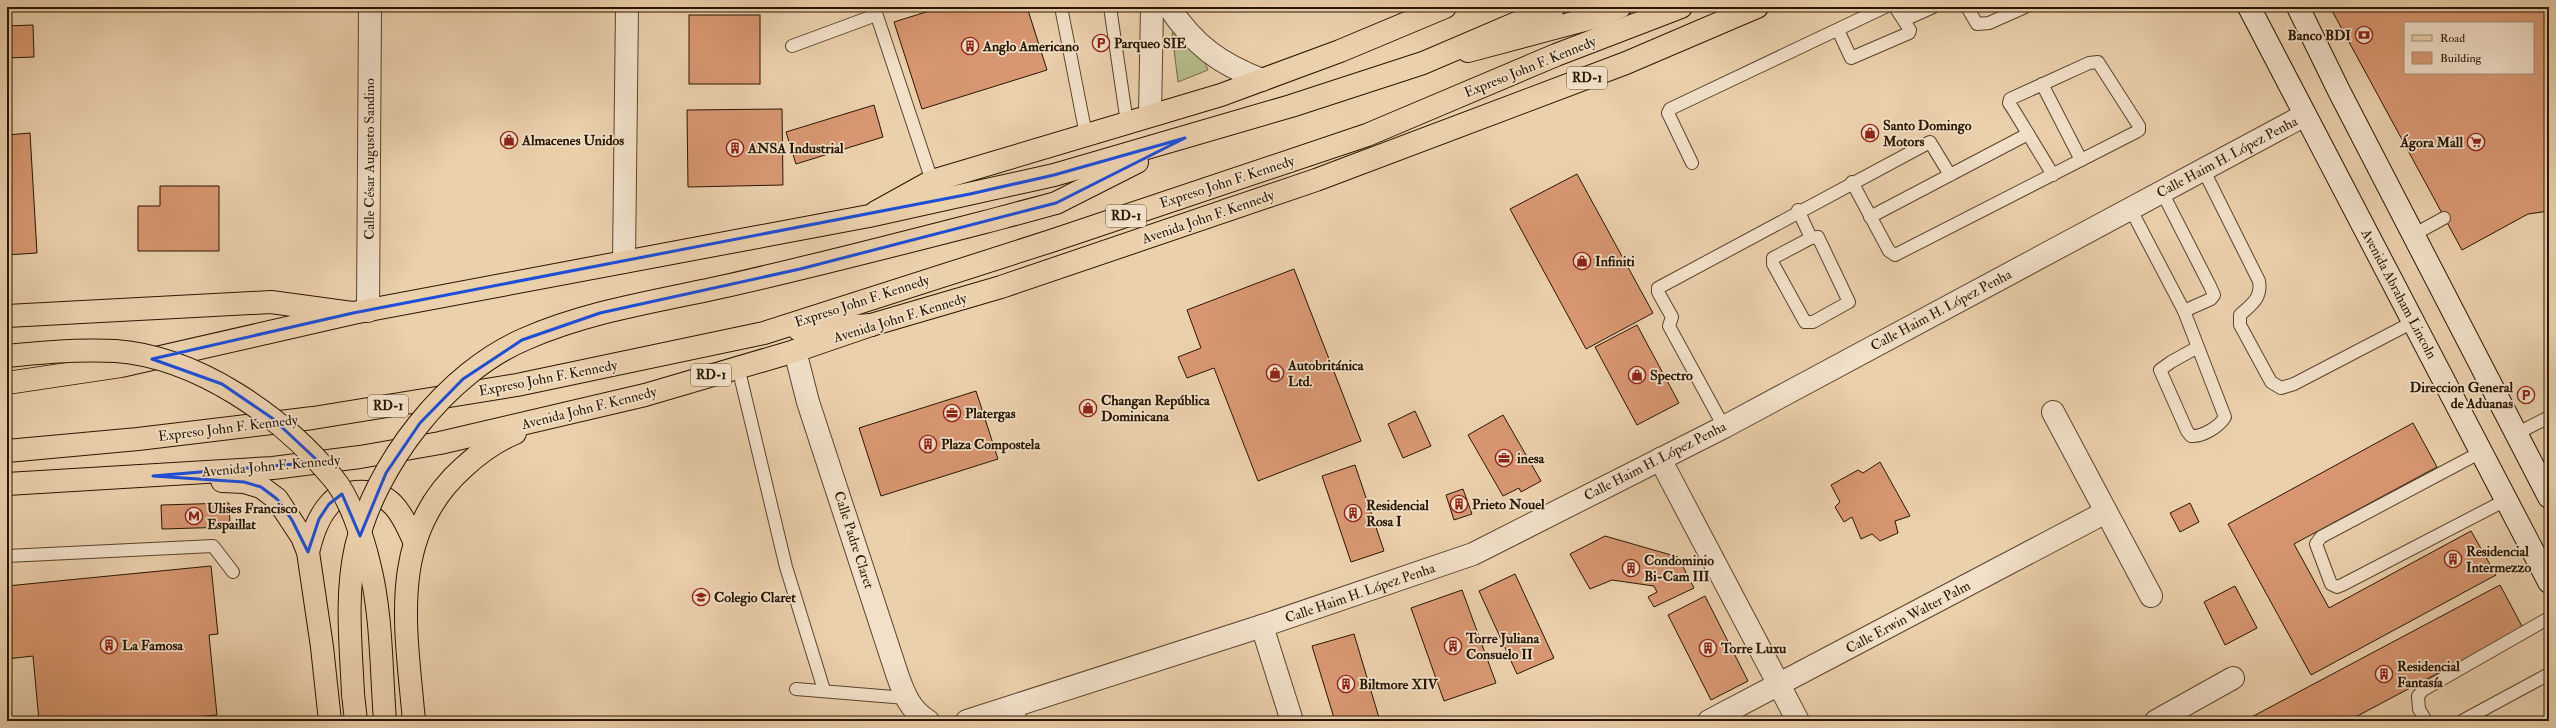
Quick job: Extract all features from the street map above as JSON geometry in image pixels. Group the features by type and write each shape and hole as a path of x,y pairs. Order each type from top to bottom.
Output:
{"main road":[{"path":"869,216 932,180 1086,136 1150,115 1221,95 1340,51 1444,7"},
{"path":"1423,63 1554,7"},
{"path":"7,383 120,366 360,312 869,216 1054,175 1185,138 1423,63 1599,16 1620,7"},
{"name":"Expreso John F. Kennedy","path":"7,451 138,439 321,417 517,385 764,333 1051,241 1367,135 1556,55 1681,7"},
{"name":"Avenida John F. Kennedy","path":"7,484 273,468 360,457 440,444 645,395 795,351 871,324 1001,287 1316,180 1626,63 1757,7"},
{"path":"356,721 349,616 351,580 356,546 386,473 402,446 442,398 479,366 522,340 600,313 800,269 1056,203 1185,138"},
{"path":"7,316 271,302 360,312"},
{"path":"764,333 871,324"},
{"path":"7,356 55,351 117,351 169,362 222,384 272,418 311,455 334,479 353,515 370,564 377,616 385,721"},
{"path":"414,721 407,632 408,585 414,541 432,501 452,478 476,456 510,435 549,419"},
{"path":"153,476 244,482 261,488 277,499 292,520 308,552 322,647 330,721"},
{"path":"308,552 316,526 330,504 343,494 350,493 363,492 382,495 395,506 406,522 414,541"}],"street":[{"name":"Calle César Augusto Sandino","path":"360,312 370,7"},
{"path":"624,262 627,7"},
{"path":"1150,115 1152,7"},
{"path":"1169,7 1199,43 1219,61 1262,80"},
{"name":"Avenida Abraham Lincoln","path":"2249,7 2549,582"},
{"path":"2298,7 2413,235 2549,497"},
{"name":"Calle Haim H. López Penha","path":"967,721 1019,713 1262,626 1473,554 1724,427 2305,115"},
{"name":"Calle Padre Claret","path":"795,351 808,402 906,698 917,714 928,721"},
{"path":"2052,412 2151,596"},
{"path":"1660,459 1798,721"},
{"name":"Calle Erwin Walter Palm","path":"1709,721 1779,686 2106,512"},
{"path":"1262,626 1292,721"},
{"path":"2156,721 2233,678"}],"lane":[{"path":"1061,7 1086,136"},
{"path":"1110,7 1127,123"},
{"path":"1692,163 1668,113 1670,109 1885,7"},
{"path":"1838,30 1848,54 1852,58 1909,33 1910,30 1895,7"},
{"path":"1904,20 1933,7"},
{"path":"1967,7 1977,24 1989,23 2025,7"},
{"path":"792,46 875,11 932,180"},
{"path":"1852,182 1889,251 1895,255 2053,175 2136,132 2140,126 2098,62 2094,62 2014,96 2009,103 2053,175"},
{"path":"2042,84 2081,160"},
{"path":"1870,217 2028,134"},
{"path":"1724,427 1669,326 1672,317 1658,292 1658,288 1798,210 1930,142 1950,175"},
{"path":"2203,170 2259,280 2260,291 2256,300 2240,315 2240,325 2271,382 2282,388 2294,384 2413,322"},
{"path":"2162,192 2214,295 2211,299 2184,311"},
{"path":"2130,208 2184,311 2198,347 2225,417 2222,423 2198,436 2191,436 2187,431 2160,370 2198,347"},
{"path":"1798,210 1811,238"},
{"path":"2413,235 2444,218"},
{"path":"1818,237 1850,302 1813,322 1805,322 1773,264 1773,258 1811,238 1818,237"},
{"path":"738,367 786,567 824,690"},
{"path":"2516,434 2549,417"},
{"path":"2481,452 2321,537 2316,544 2331,584 2337,587 2342,586 2506,500"},
{"path":"7,556 213,546 233,572"},
{"path":"2426,721 2419,709 2418,696 2423,690 2549,618"},
{"path":"2462,721 2549,674"},
{"path":"796,689 824,690 906,698"}],"highlighted area":[{"path":"1185,138 1056,203 800,269 600,313 522,340 463,379 420,423 386,473 360,536 342,494 329,504 319,519 308,552 292,520 277,499 261,487 244,482 153,476 319,462 272,418 222,384 152,359 353,313 970,194 1054,175"}],"green space":[{"path":"1172,33 1186,36 1191,40 1199,51 1208,70 1178,82"}],"building":[{"name":"Anglo Americano","path":"942,7 1027,7 1047,70 922,109 894,22"},
{"name":"Ágora Mall","path":"2330,7 2549,7 2549,211 2528,214 2462,250"},
{"path":"689,15 760,15 760,84 689,84"},
{"path":"33,25 34,57 7,58 7,26"},
{"path":"874,105 883,137 796,164 786,132"},
{"name":"ANSA Industrial","path":"782,109 783,185 688,187 687,110"},
{"path":"30,133 37,253 7,255 7,135"},
{"name":"Infiniti","path":"1577,174 1653,313 1586,349 1510,209"},
{"path":"160,186 219,186 219,251 138,251 138,206 160,206"},
{"name":"Autobritánica Ltd.","path":"1294,269 1361,441 1258,481 1214,368 1187,378 1178,357 1201,348 1187,310"},
{"name":"Spectro","path":"1637,325 1679,403 1637,425 1595,347"},
{"name":"Plaza Compostela","path":"976,391 998,459 881,496 859,428"},
{"path":"1415,411 1431,446 1403,458 1388,424"},
{"name":"inesa","path":"1503,415 1541,481 1521,492 1519,488 1503,496 1468,435"},
{"name":"Residencial Intermezzo","path":"2413,423 2437,467 2294,544 2329,608 2471,531 2496,575 2311,675 2228,524"},
{"path":"1880,462 1910,516 1895,521 1898,533 1880,541 1872,534 1861,539 1852,517 1844,522 1835,507 1840,502 1831,485 1858,470 1863,473"},
{"name":"Residencial Rosa I","path":"1355,465 1384,551 1351,562 1322,476"},
{"name":"Prieto Nouel","path":"1463,489 1472,514 1454,520 1446,495"},
{"name":"Ulises Francisco Espaillat","path":"229,503 230,527 162,529 161,505"},
{"path":"2190,503 2199,522 2180,532 2170,513"},
{"name":"Condominio Bi-Cam III","path":"1605,536 1678,557 1694,588 1654,607 1648,597 1657,592 1654,586 1612,580 1590,589 1570,554"},
{"name":"La Famosa","path":"211,566 218,634 209,635 217,715 152,721 39,721 33,656 7,659 7,586"},
{"path":"1515,574 1554,658 1517,674 1479,591"},
{"name":"Residencial Fantasía","path":"2500,585 2523,628 2348,721 2244,721"},
{"path":"2235,586 2257,628 2225,645 2204,602"},
{"name":"Torre Juliana Consuelo II","path":"1462,590 1496,683 1444,701 1411,608"},
{"name":"Torre Luxu","path":"1705,596 1748,681 1711,700 1668,615"},
{"name":"Biltmore XIV","path":"1354,634 1380,721 1335,721 1312,646"}],"place":[{"name":"Banco BDI","path":"2364,35"},
{"name":"Parqueo SIE","path":"1101,43"},
{"name":"Anglo Americano","path":"970,46"},
{"name":"Santo Domingo Motors","path":"1870,133"},
{"name":"Almacenes Unidos","path":"509,140"},
{"name":"Ágora Mall","path":"2476,142"},
{"name":"ANSA Industrial","path":"735,148"},
{"name":"Infiniti","path":"1582,261"},
{"name":"Autobritánica Ltd.","path":"1275,373"},
{"name":"Spectro","path":"1637,375"},
{"name":"Direccion General de Aduanas","path":"2526,395"},
{"name":"Changan República Dominicana","path":"1088,408"},
{"name":"Platergas","path":"952,413"},
{"name":"Plaza Compostela","path":"928,444"},
{"name":"inesa","path":"1504,458"},
{"name":"Prieto Nouel","path":"1459,504"},
{"name":"Residencial Rosa I","path":"1353,513"},
{"name":"Ulises Francisco Espaillat","path":"194,516"},
{"name":"Residencial Intermezzo","path":"2453,559"},
{"name":"Condominio Bi-Cam III","path":"1631,568"},
{"name":"Colegio Claret","path":"701,597"},
{"name":"La Famosa","path":"109,645"},
{"name":"Torre Juliana Consuelo II","path":"1453,646"},
{"name":"Torre Luxu","path":"1708,648"},
{"name":"Residencial Fantasía","path":"2384,674"},
{"name":"Biltmore XIV","path":"1346,684"}]}
